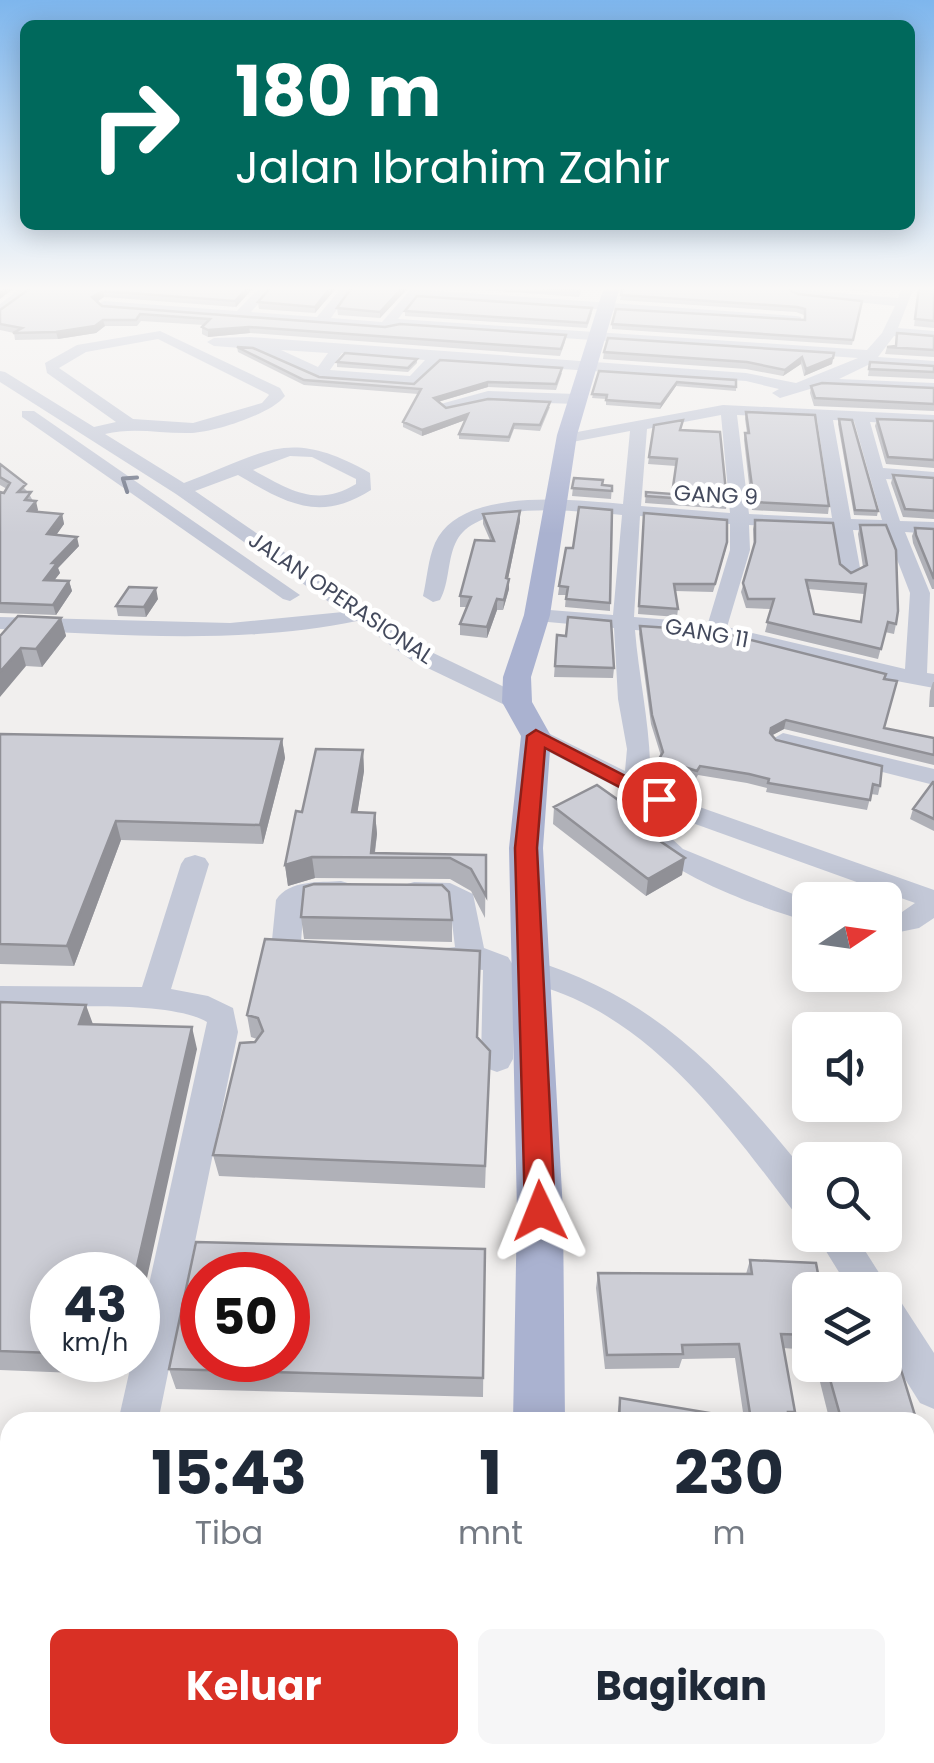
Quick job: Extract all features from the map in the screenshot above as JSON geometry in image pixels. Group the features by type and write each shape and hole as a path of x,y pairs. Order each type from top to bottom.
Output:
{"main road":[{"path":"539,1412 540,1211 507,1060 529,970 527,719 517,677 537,615 567,438 585,369"}],"street":[{"path":"52,369 129,424"},
{"path":"92,433 129,424 194,428 268,406 277,396 276,391 231,369"},
{"path":"310,369 320,374 412,382 424,369"},
{"path":"320,374 324,369"},
{"path":"622,369 746,377 796,388"},
{"path":"567,438 726,410 844,369"},
{"name":"JALAN OPERASIONAL","path":"0,375 182,490 419,655 637,789 815,860 934,902"},
{"path":"815,382 934,388"},
{"name":"JALAN OPERASIONAL","path":"0,393 290,595"},
{"path":"445,405 498,396 576,399"},
{"path":"726,410 934,420"},
{"path":"716,630 736,570 736,458 726,410"},
{"path":"824,414 851,573"},
{"path":"861,416 892,526 920,593 925,680"},
{"path":"639,425 625,622 629,700 638,750 637,789 630,808 634,818 674,854 720,878 792,905"},
{"path":"89,456 114,448"},
{"path":"182,490 239,469 294,450 313,450 364,477 366,486 324,504 307,505 239,469"},
{"path":"876,473 934,477"},
{"name":"GANG 9","path":"433,596 445,543 457,526 496,510 556,504 738,519 934,528"},
{"path":"209,536 237,528"},
{"path":"0,622 251,627 320,624 362,614"},
{"name":"GANG 11","path":"537,615 716,630 925,680"},
{"path":"783,740 934,778"},
{"path":"153,1000 195,864"},
{"path":"340,955 286,950 290,900 315,892 446,892 459,897 467,909 470,957"},
{"path":"902,922 934,902"},
{"path":"414,956 487,958 498,964 507,1060"},
{"path":"529,970 606,1000 672,1049 740,1116 792,1182"},
{"path":"0,997 184,1000 216,1008 222,1016 233,1050 141,1412"},
{"path":"902,1339 934,1389"}],"building":[{"path":"282,369 301,369 319,377 414,384 430,369 562,369 556,384 488,382 434,398 446,408 488,399 550,402 540,425 514,424 509,437 459,434 468,414 422,430 403,422 421,389 304,380"},
{"path":"875,369 934,369 934,372"},
{"path":"599,371 736,380 736,387 677,382 661,404 606,400 607,395 592,394"},
{"path":"822,383 934,388 934,404 815,398 811,386"},
{"path":"746,412 815,415 829,506 754,502"},
{"path":"839,419 852,420 878,511 855,510"},
{"path":"877,419 934,421 934,460 888,457"},
{"path":"683,420 680,430 720,432 727,502 646,496 646,492 672,494 677,459 649,457 654,425"},
{"path":"0,464 26,484 18,492 31,492 25,500 36,501 28,511 62,514 47,534 77,537 52,563 57,563 44,580 69,581 53,605 0,603 0,492 4,493 10,483 0,477"},
{"path":"893,475 934,478 934,511 905,509"},
{"path":"574,478 603,480 602,485 612,486 612,491 572,488"},
{"path":"579,507 612,510 610,603 566,599 568,587 559,586 566,548 573,548"},
{"path":"520,511 504,600 497,599 487,627 460,624 471,597 460,596 475,540 494,541 483,514"},
{"path":"644,513 727,520 727,542 715,584 674,584 678,609 639,606"},
{"path":"755,520 833,523 840,564 851,573 867,565 860,525 886,525 896,550 898,611 896,624 888,622 881,649 767,622 774,599 748,599 743,583 755,542","holes":["806,580 866,584 861,622 814,614"]},
{"path":"915,528 934,529 934,579 916,535"},
{"path":"129,587 156,588 144,607 116,606"},
{"path":"18,616 61,618 36,649 21,648 0,672 0,636"},
{"path":"568,617 611,621 614,668 555,666 557,635 566,636"},
{"path":"640,626 715,631 886,674 884,679 897,681 884,728 934,738 934,755 786,720 771,728 776,740 882,766 880,786 873,784 870,800 768,783 769,779 749,774 700,766 697,771 659,759 663,752 652,715"},
{"path":"0,734 282,739 260,825 116,821 67,946 0,944"},
{"path":"316,749 363,750 352,812 375,813 371,853 486,855 486,896 471,869 450,858 312,857 285,865 296,811 302,812"},
{"path":"934,782 934,819 913,809"},
{"path":"597,785 621,802 648,833 685,858 648,879 554,807"},
{"path":"442,885 449,892 452,920 301,917 304,887"},
{"path":"265,939 480,951 477,1037 490,1051 485,1166 213,1155 240,1043 255,1042 263,1031 258,1018 247,1015"},
{"path":"0,1002 86,1005 79,1024 192,1027 140,1252 30,1252 30,1352 0,1351"},
{"path":"196,1242 485,1249 483,1378 310,1373 310,1252 194,1252"},
{"path":"750,1260 816,1263 818,1272 792,1272 792,1334 781,1334 795,1412 750,1412 739,1344 682,1345 683,1354 607,1355 598,1273 752,1274"},
{"path":"180,1317 180,1369 169,1369"},
{"path":"902,1373 914,1412 839,1412 831,1382 902,1382"},
{"path":"620,1398 703,1412 619,1412"}],"route":[{"path":"540,1211 526,848 536,736 659,799"}]}
